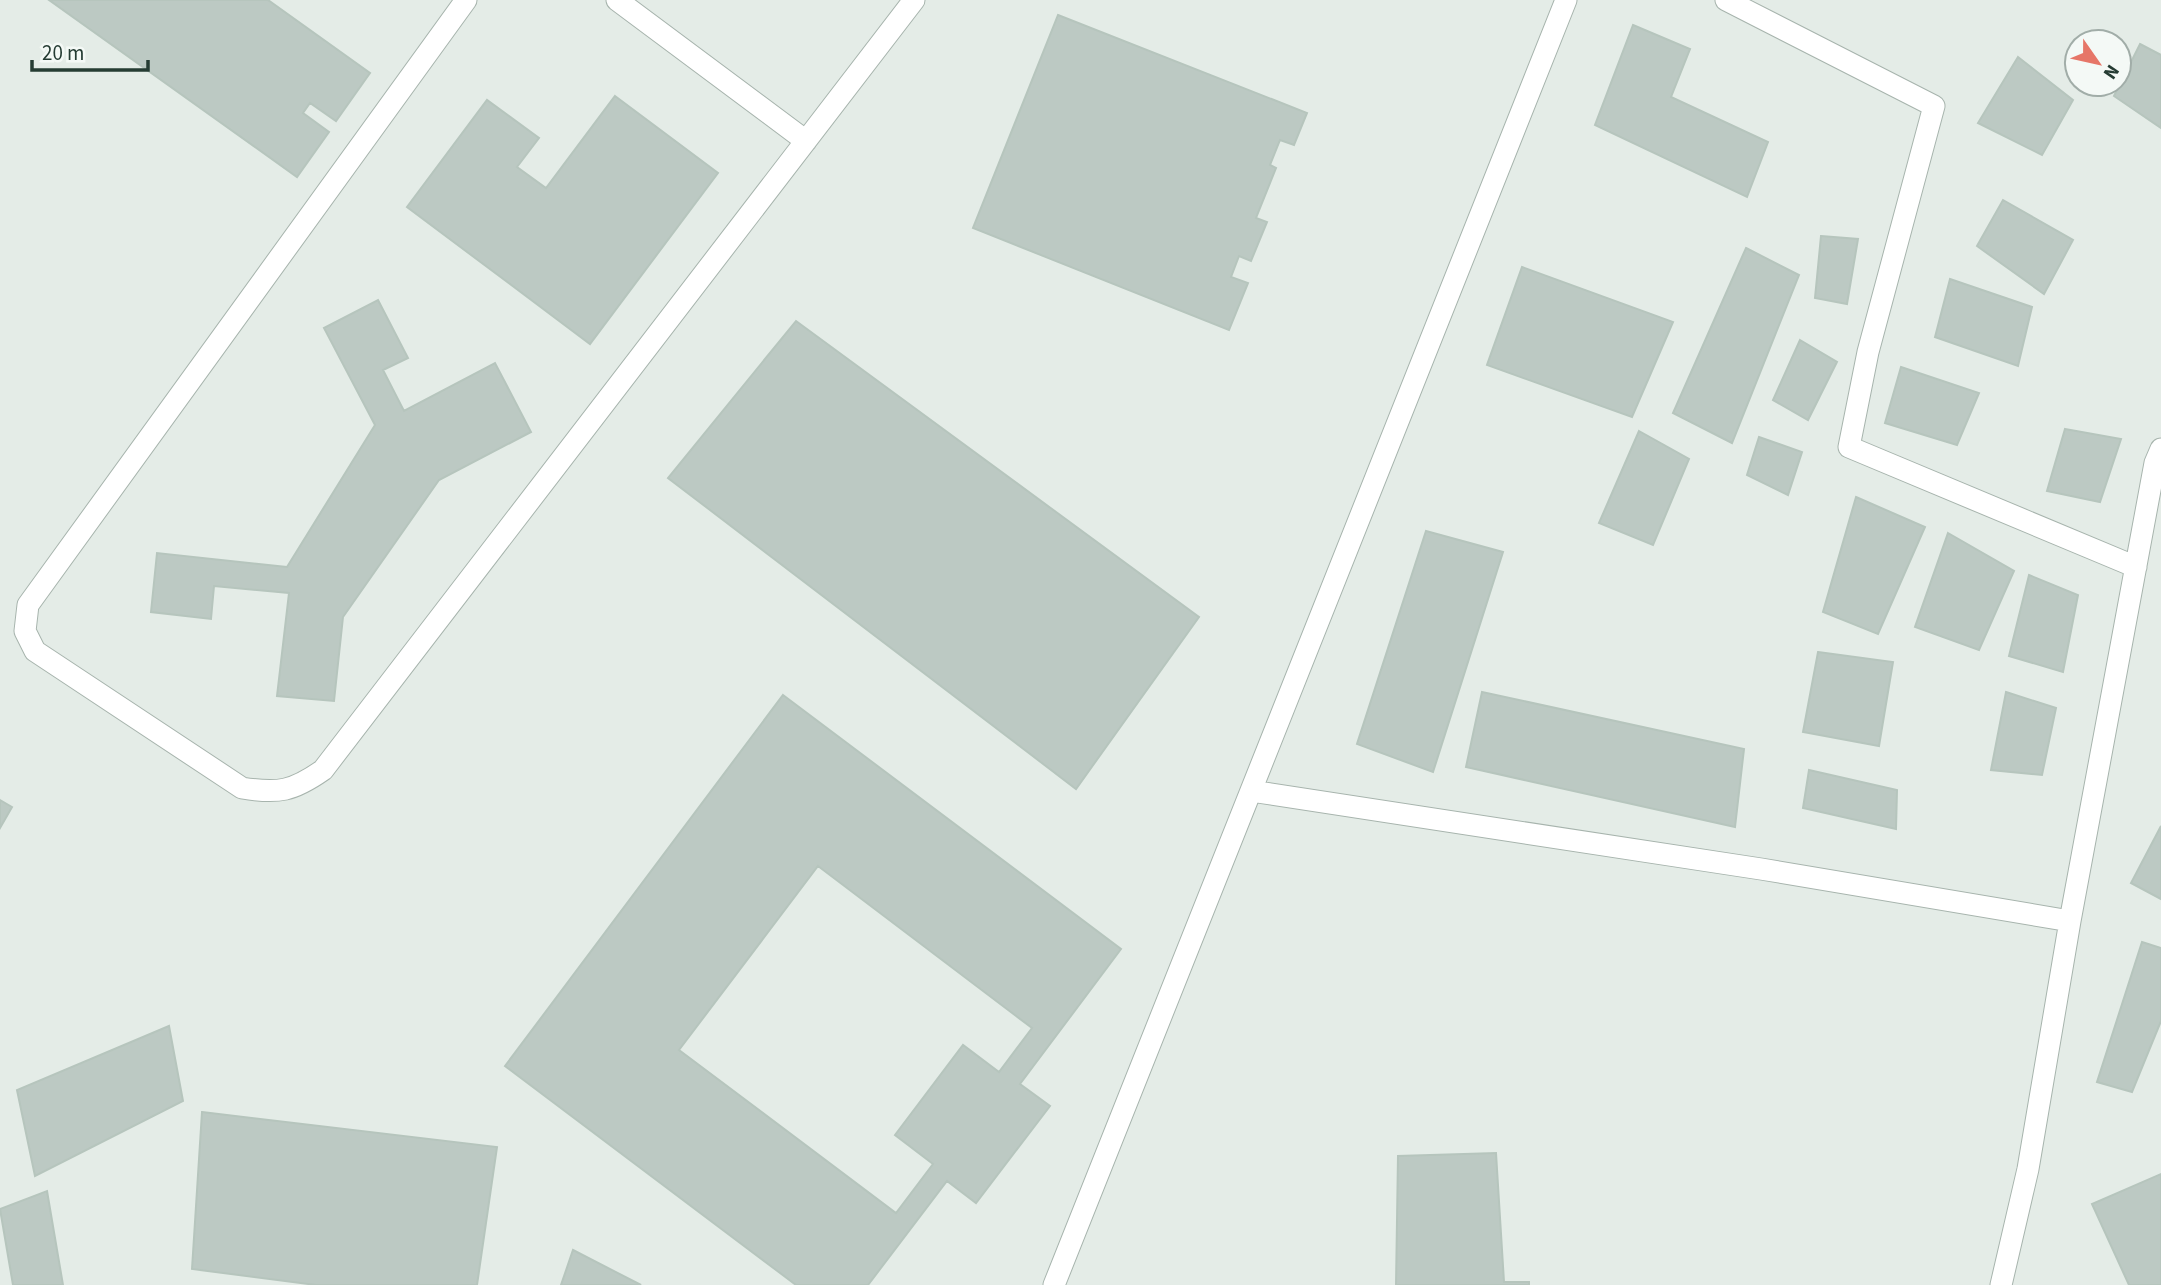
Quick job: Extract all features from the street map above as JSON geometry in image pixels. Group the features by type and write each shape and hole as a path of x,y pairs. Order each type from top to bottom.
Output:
{"street":[{"path":"466,0 28,605 25,631 36,651 242,788 266,792 296,789 323,770 914,0"},
{"path":"617,0 806,141"},
{"path":"1054,1285 1566,0"},
{"path":"1726,0 1934,106 1868,352 1849,447 2136,567"},
{"path":"2001,1285 2028,1169 2070,921 2155,463 2161,449"},
{"path":"1251,792 1761,869 2070,921"}],"building":[{"path":"49,0 268,0 370,73 336,121 310,103 303,113 329,132 297,177"},
{"path":"1058,15 1307,113 1294,145 1280,140 1270,165 1276,168 1256,218 1267,222 1251,261 1239,256 1231,277 1248,283 1229,330 973,228"},
{"path":"1633,25 1690,49 1671,97 1768,142 1747,197 1595,125"},
{"path":"2140,44 2161,55 2161,128 2117,98 2133,98 2133,58"},
{"path":"2018,57 2063,92 2063,98 2073,100 2042,155 1978,123"},
{"path":"615,96 718,173 590,344 407,207 487,100 539,138 517,167 546,188"},
{"path":"2003,200 2073,240 2044,294 1977,246"},
{"path":"1821,236 1858,239 1847,304 1815,298"},
{"path":"1746,248 1799,275 1732,443 1673,413"},
{"path":"1522,267 1673,322 1632,417 1487,365"},
{"path":"1950,279 2032,307 2018,366 1935,337"},
{"path":"378,300 408,358 383,370 404,411 495,363 531,432 439,480 343,617 334,701 277,696 289,593 214,586 211,619 151,612 157,553 287,567 375,425 324,328"},
{"path":"796,321 1199,617 1076,789 668,478"},
{"path":"1800,340 1837,362 1808,420 1773,400"},
{"path":"1901,367 1979,393 1957,445 1885,423"},
{"path":"2065,429 2121,439 2100,502 2047,491"},
{"path":"1639,431 1689,459 1653,545 1599,523"},
{"path":"1759,437 1802,452 1788,495 1747,475"},
{"path":"1856,497 1925,527 1878,634 1823,612"},
{"path":"1426,531 1503,552 1433,772 1357,744"},
{"path":"1948,533 2014,571 1979,650 1915,627"},
{"path":"2029,575 2078,595 2063,672 2009,656"},
{"path":"1818,652 1893,662 1879,746 1803,732"},
{"path":"1482,692 1744,749 1735,827 1466,767"},
{"path":"2006,692 2056,708 2042,775 1991,770"},
{"path":"783,695 1121,949 1020,1084 1050,1106 976,1203 947,1181 868,1285 796,1285 505,1066","holes":["818,866 1032,1028 999,1072 963,1045 895,1135 933,1164 896,1213 679,1050"]},
{"path":"1809,770 1897,790 1896,829 1803,808"},
{"path":"0,800 12,807 0,828"},
{"path":"2161,826 2161,899 2131,883"},
{"path":"2142,942 2161,948 2161,1021 2132,1092 2097,1082"},
{"path":"169,1026 183,1101 35,1176 17,1090"},
{"path":"202,1112 497,1147 477,1285 316,1285 192,1269"},
{"path":"1496,1153 1504,1282 1529,1282 1529,1285 1396,1285 1398,1156"},
{"path":"2161,1174 2161,1285 2129,1285 2092,1204"},
{"path":"47,1191 63,1285 13,1285 0,1209"},
{"path":"573,1250 641,1285 561,1285"}]}
